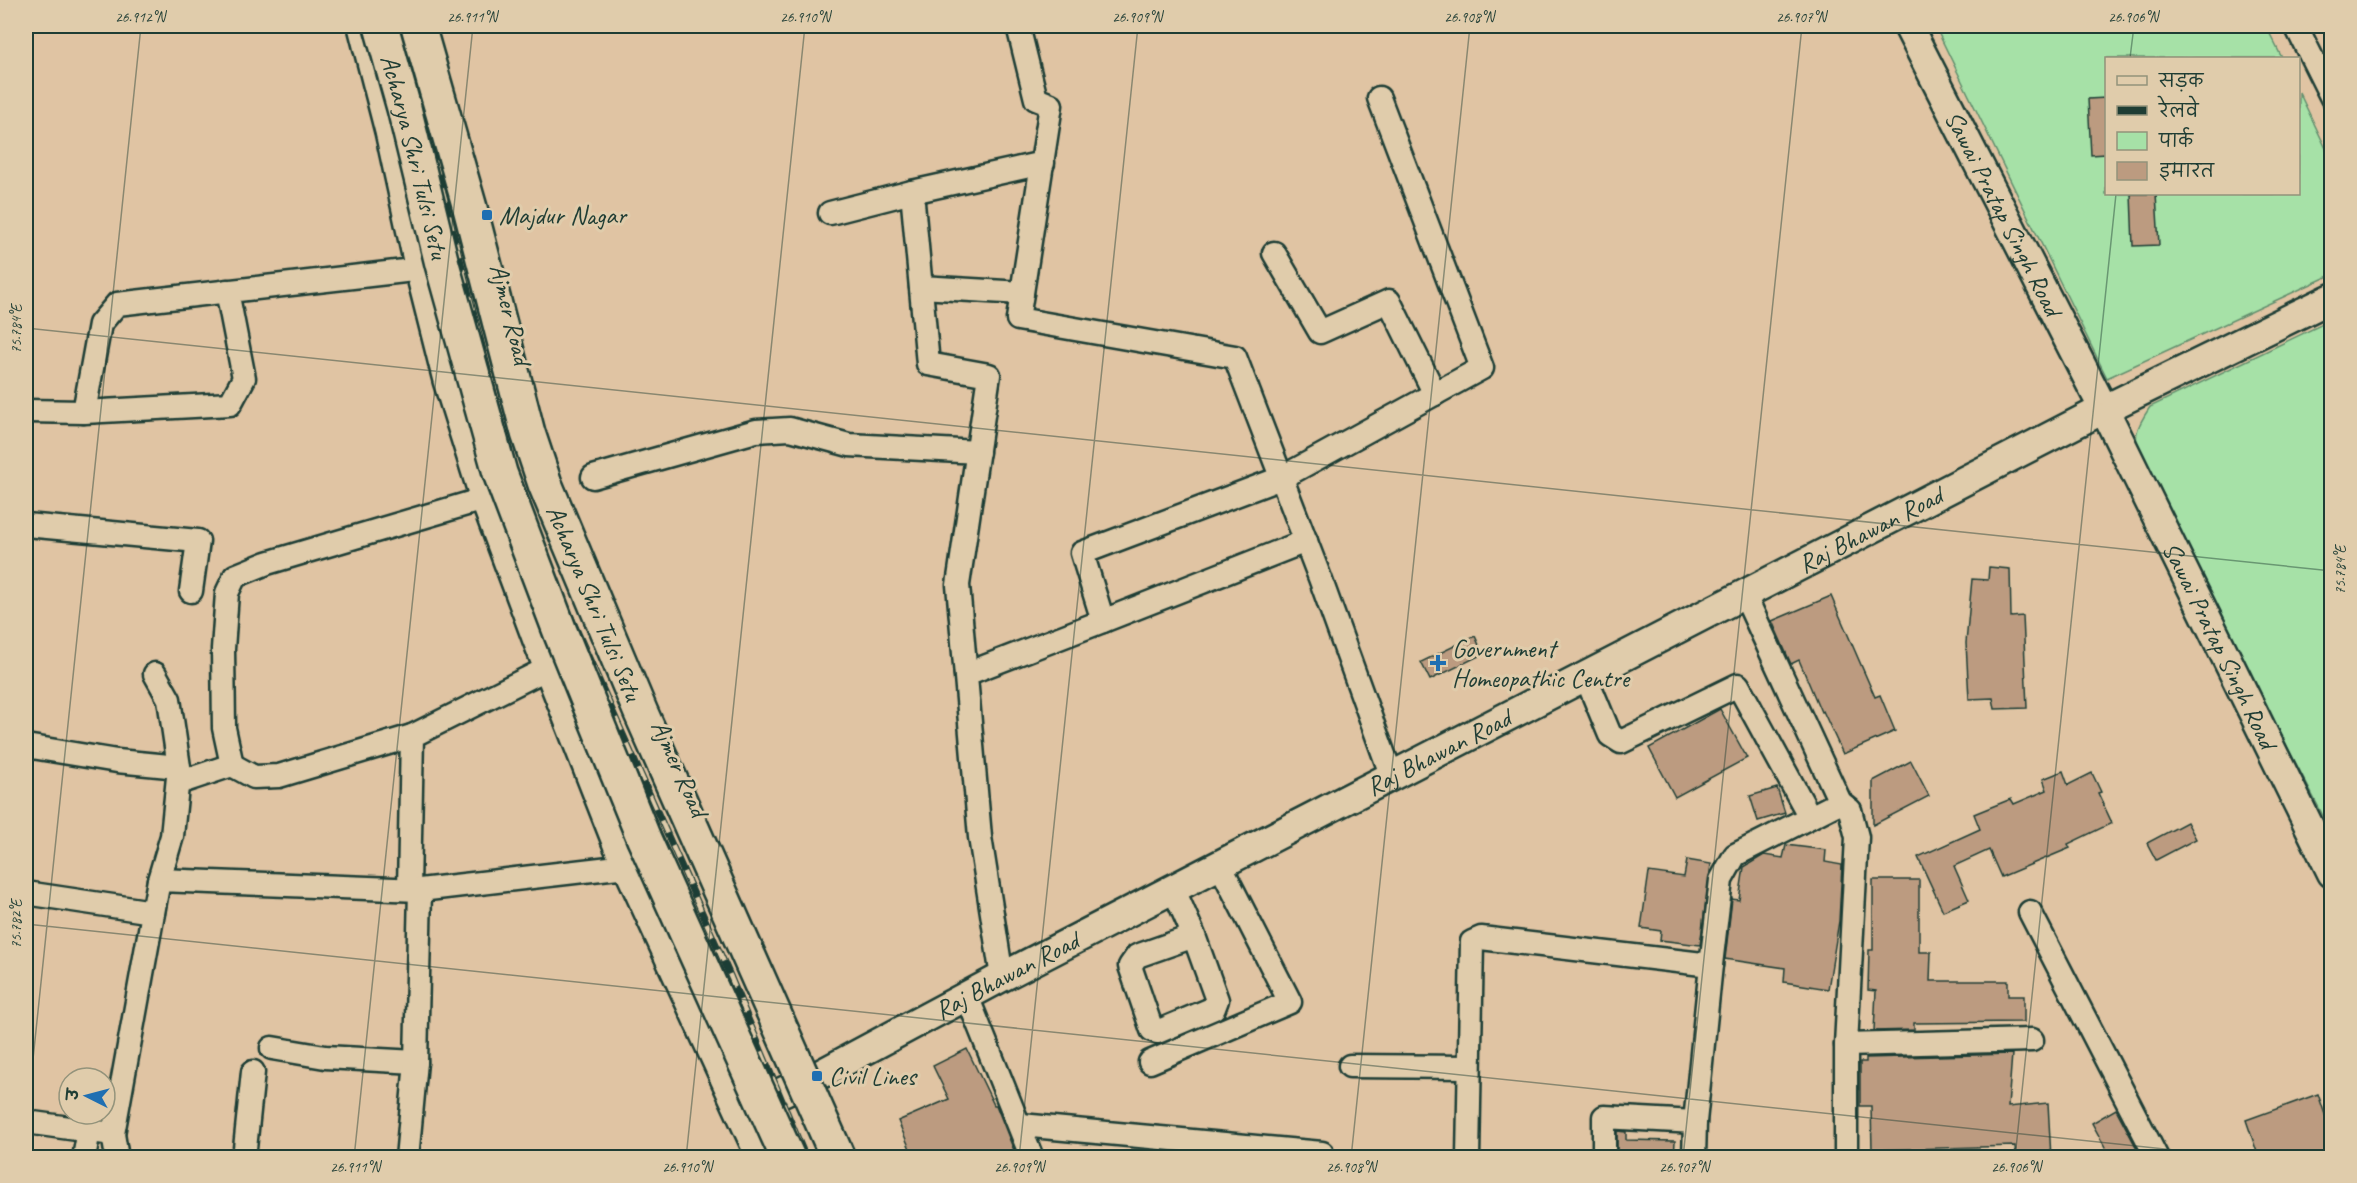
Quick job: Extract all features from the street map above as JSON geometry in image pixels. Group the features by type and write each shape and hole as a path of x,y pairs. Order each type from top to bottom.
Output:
{"highway":[{"path":"365,26 392,131 422,269 450,381 487,498 550,667 620,844 764,1158"},
{"name":"Acharya Shri Tulsi Setu","path":"381,26 404,108 441,264 500,473 561,634 644,839 788,1158"},
{"name":"Acharya Shri Tulsi Setu","path":"418,26 470,208 528,433 545,484 641,713 838,1158"},
{"name":"Ajmer Road","path":"433,26 488,220 525,368 558,475 650,700 817,1076 850,1158"},
{"path":"414,233 488,220"}],"street":[{"path":"1018,26 1036,99 1051,105 1018,319 1235,357 1306,541 1392,777"},
{"name":"Sawai Pratap Singh Road","path":"1908,26 2102,410 2331,873"},
{"path":"2296,26 2331,98"},
{"path":"1103,621 1082,553 1281,478 1482,368 1379,98"},
{"path":"830,213 1043,163"},
{"path":"912,192 928,364 990,375 958,585 980,837 1002,977"},
{"path":"1274,253 1320,332 1389,301 1435,394"},
{"path":"84,412 100,324 117,304 422,269"},
{"path":"921,287 1022,293"},
{"path":"26,411 84,412 230,404 244,378 227,291"},
{"name":"Raj Bhawan Road","path":"743,1110 817,1076 1002,977 2102,410 2331,298"},
{"path":"593,477 756,431 790,429 849,445 978,452"},
{"path":"232,765 224,728 223,649 227,593 235,576 267,563 487,498"},
{"path":"26,525 198,541 191,591"},
{"path":"966,674 1306,541"},
{"path":"1745,596 1840,802 1850,810 1857,837 1846,1045 1846,1158"},
{"path":"26,746 117,761 179,775 232,765 254,777 279,776 412,736 550,667"},
{"path":"117,1158 113,1134 159,880 171,836 179,775 169,699 155,674"},
{"path":"1586,677 1610,735 1621,742 1738,685 1810,817"},
{"path":"407,1158 416,1062 412,736"},
{"path":"1694,1158 1695,1122 1721,880 1735,855 1840,802"},
{"path":"159,880 415,889 618,867 630,862"},
{"path":"1150,1062 1290,1002 1220,865"},
{"path":"1174,890 1194,936 1217,1000 1214,1008 1157,1032 1152,1030 1130,966 1132,960 1137,956 1194,936"},
{"path":"26,892 153,912"},
{"path":"2030,912 2157,1158"},
{"path":"1468,1158 1470,950 1472,942 1481,938 1711,965"},
{"path":"967,996 1021,1125 1032,1158"},
{"path":"1846,1045 2032,1040"},
{"path":"272,1048 325,1057 416,1062"},
{"path":"1350,1066 1469,1067"},
{"path":"244,1158 253,1072"},
{"path":"1604,1158 1604,1117 1695,1122"},
{"path":"26,1122 113,1134"},
{"path":"1021,1125 1322,1154"},
{"path":"84,1158 89,1130"}],"green space":[{"path":"1935,26 2266,26 2282,57 2105,57 2105,195 2300,195 2300,94 2331,159 2331,275 2107,378"},
{"path":"2331,320 2331,831 2140,463 2136,439 2138,428 2150,407"}],"building":[{"path":"2105,98 2105,154 2091,155 2088,99"},
{"path":"2131,195 2156,195 2159,245 2133,246"},
{"path":"1989,567 2010,569 2011,617 2023,616 2027,708 1995,709 1993,698 1969,699 1966,643 1972,579 1988,580"},
{"path":"1831,596 1875,697 1880,695 1895,731 1843,754 1823,711 1821,712 1799,660 1791,664 1772,621"},
{"path":"1475,636 1483,654 1430,680 1421,662"},
{"path":"1720,709 1747,758 1675,797 1649,748"},
{"path":"1911,761 1929,796 1873,825 1873,781"},
{"path":"2063,771 2068,785 2092,773 2101,792 2098,793 2112,823 2068,844 2070,848 2001,877 1989,850 1954,866 1969,900 1943,911 1918,857 1980,829 1974,814 2011,799 2014,804 2047,790 2043,779"},
{"path":"1777,788 1785,813 1758,821 1750,796"},
{"path":"2187,822 2196,839 2156,860 2147,843"},
{"path":"1786,845 1826,850 1825,862 1842,865 1839,921 1828,989 1784,982 1785,968 1725,959 1732,899 1739,900 1744,867 1764,855 1783,858"},
{"path":"1687,860 1711,864 1700,945 1660,940 1661,931 1641,928 1649,872 1684,877"},
{"path":"1873,880 1919,880 1919,952 1931,952 1930,981 2008,981 2008,996 2024,996 2024,1022 1914,1023 1914,1030 1874,1031 1876,991 1868,990 1869,950 1873,950"},
{"path":"967,1049 996,1105 1017,1158 914,1158 898,1121 949,1099 933,1066"},
{"path":"2012,1054 2008,1107 2048,1103 2051,1158 2016,1158 2015,1146 1872,1150 1871,1106 1860,1106 1860,1062 1866,1062 1866,1058"},
{"path":"2318,1094 2331,1132 2331,1158 2259,1158 2246,1120"},
{"path":"2116,1109 2142,1158 2111,1158 2092,1123"},
{"path":"1617,1131 1626,1132 1626,1140 1675,1141 1674,1158 1617,1158"}],"railway":[{"path":"396,26 434,156 507,445 538,543 731,978 806,1158"},
{"path":"411,26 446,148 485,305 551,531 825,1158"}],"place":[{"name":"Majdur Nagar","path":"487,215"},
{"name":"Government Homeopathic Centre","path":"1438,663"},
{"name":"Civil Lines","path":"817,1076"}]}
